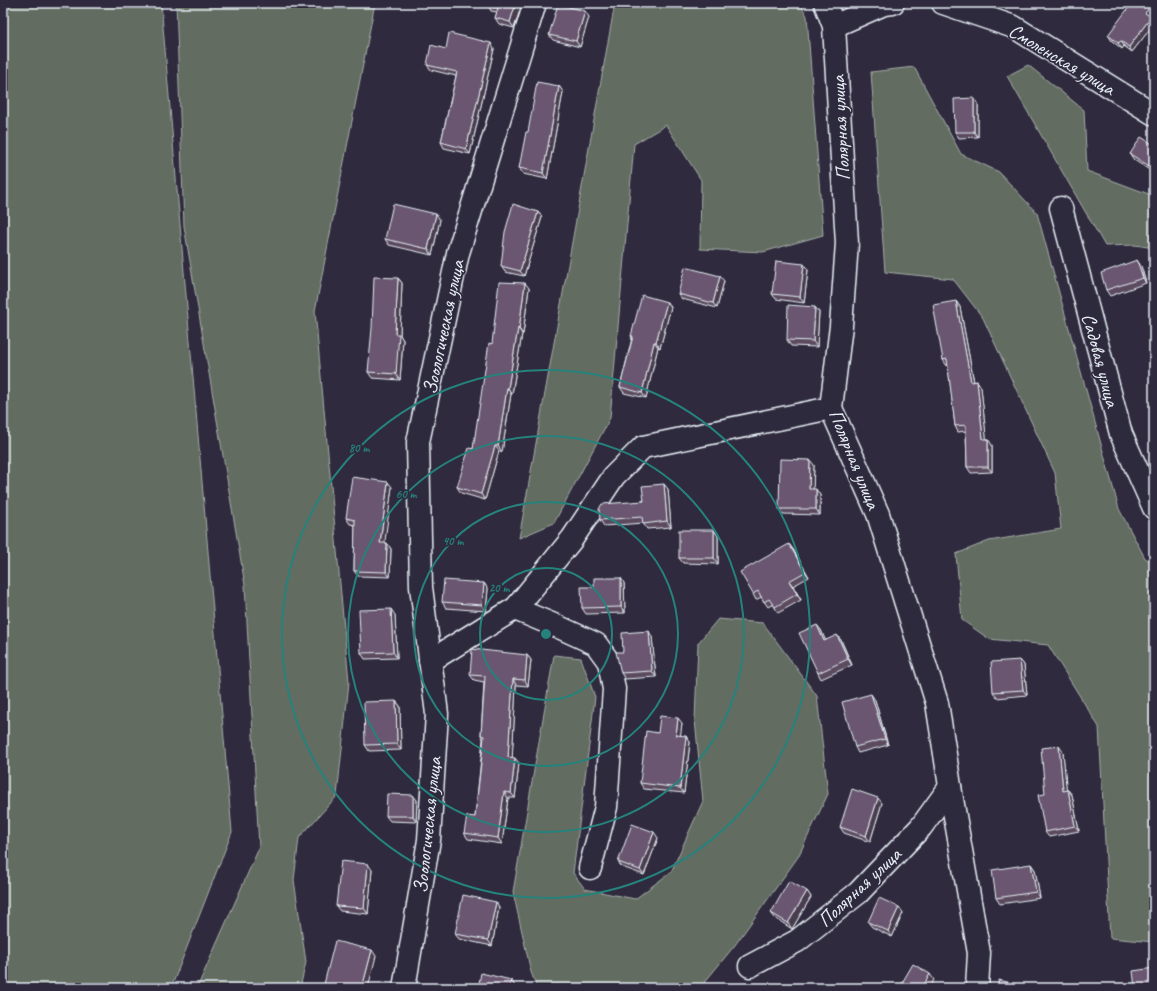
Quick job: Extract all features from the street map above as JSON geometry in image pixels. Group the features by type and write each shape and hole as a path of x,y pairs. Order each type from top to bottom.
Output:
{"street":[{"name":"Зоологическая улица","path":"404,988 429,840 437,714 421,587 418,442 458,253 535,3"},
{"name":"Полярная улица","path":"825,3 834,26 847,243 841,326 831,408 878,514 937,704 979,953 977,988"},
{"path":"834,26 884,4 893,3"},
{"name":"Смоленская улица","path":"943,3 1014,27 1154,114"},
{"name":"Садовая улица","path":"1061,208 1121,434 1154,508"},
{"path":"430,661 515,609 572,539 614,476 643,447 831,408"},
{"path":"515,609 596,644 609,662 614,688 606,807 590,868"},
{"name":"Полярная улица","path":"750,966 797,941 858,893 921,827 950,787"}],"green space":[{"path":"3,3 161,3 232,832 171,988 3,988"},
{"path":"176,3 375,3 315,311 349,682 337,796 299,838 294,880 306,962 300,988 197,988 259,848 245,585 184,226"},
{"path":"615,3 800,3 807,16 823,235 763,252 700,249 701,180 666,125 634,144 610,418 554,523 519,538"},
{"path":"1028,65 1084,110 1087,171 1154,196 1154,248 1135,245 1105,246 1007,76"},
{"path":"914,67 961,154 999,172 1037,213 1119,509 1145,558 1154,564 1154,942 1110,938 1099,727 1048,645 989,639 962,620 956,554 989,541 1061,529 1055,473 983,318 953,279 885,272 871,72"},
{"path":"718,619 763,623 817,696 828,794 798,857 735,945 700,988 537,988 531,972 513,892 554,655 581,658 595,697 573,873 585,889 635,899 671,872 703,801 695,720 698,643"}],"building":[{"path":"488,3 516,3 510,22 495,18 498,8 488,5"},
{"path":"1132,3 1154,3 1145,13 1151,17 1129,47 1121,41 1118,43 1108,35"},
{"path":"558,4 585,11 576,41 549,35"},
{"path":"449,33 491,43 466,149 441,142 457,72 427,65 431,45 446,49"},
{"path":"537,82 559,86 543,173 519,168 526,132 528,132"},
{"path":"974,98 974,132 955,132 954,99"},
{"path":"1141,137 1154,145 1154,169 1130,154"},
{"path":"393,204 436,214 428,249 385,239"},
{"path":"513,204 538,212 520,271 501,266 505,232"},
{"path":"1137,260 1143,278 1106,290 1101,273"},
{"path":"776,261 804,264 800,297 772,294"},
{"path":"685,267 720,276 713,303 678,294"},
{"path":"374,277 398,278 395,334 399,334 396,374 368,372 372,328"},
{"path":"499,282 525,283 519,329 518,328 498,446 495,446 481,494 457,487 469,448 473,449 489,343 492,344"},
{"path":"642,295 667,302 656,342 654,342 642,393 620,387"},
{"path":"956,301 971,382 977,381 983,439 988,439 988,467 967,467 966,425 955,426 947,359 943,360 933,305"},
{"path":"788,305 815,307 813,341 787,340"},
{"path":"780,459 810,460 809,489 816,489 816,509 779,509"},
{"path":"352,477 388,482 380,543 387,543 386,572 354,571 355,520 346,518"},
{"path":"664,484 667,521 643,524 642,517 600,520 599,509 602,504 644,501 642,486"},
{"path":"679,530 714,530 714,558 679,558"},
{"path":"789,544 805,572 789,581 797,594 775,607 769,599 764,602 758,591 753,594 740,572"},
{"path":"594,578 621,578 621,607 582,608 581,587 594,587"},
{"path":"444,580 484,583 482,605 442,602"},
{"path":"391,609 393,652 361,653 359,610"},
{"path":"817,625 824,641 837,635 848,659 818,673 799,633"},
{"path":"649,631 652,671 621,673 616,652 623,652 622,633"},
{"path":"472,649 527,655 525,680 513,679 508,757 515,758 511,793 504,792 498,838 464,833 467,816 475,817 484,736 481,735 485,676 470,675"},
{"path":"1020,660 1023,690 993,692 991,662"},
{"path":"871,694 885,739 855,747 842,702"},
{"path":"396,701 397,744 365,745 364,702"},
{"path":"660,716 678,718 676,735 686,736 680,788 640,783 646,731 658,733"},
{"path":"1059,746 1063,791 1068,790 1075,826 1045,832 1038,795 1045,794 1041,748"},
{"path":"852,789 878,798 866,836 840,827"},
{"path":"387,794 413,795 413,816 386,816"},
{"path":"632,824 654,832 640,870 618,862"},
{"path":"341,861 368,864 364,908 336,906"},
{"path":"1031,864 1036,892 996,898 992,870"},
{"path":"789,881 807,891 788,923 771,913"},
{"path":"463,895 496,902 488,940 455,934"},
{"path":"879,898 899,907 888,931 868,922"},
{"path":"335,941 372,950 362,988 323,988"},
{"path":"913,964 930,974 922,988 899,988"},
{"path":"1154,968 1154,988 1135,988 1133,971"},
{"path":"481,973 511,980 509,988 478,988"},
{"path":"999,980 1031,988 997,988"}]}
